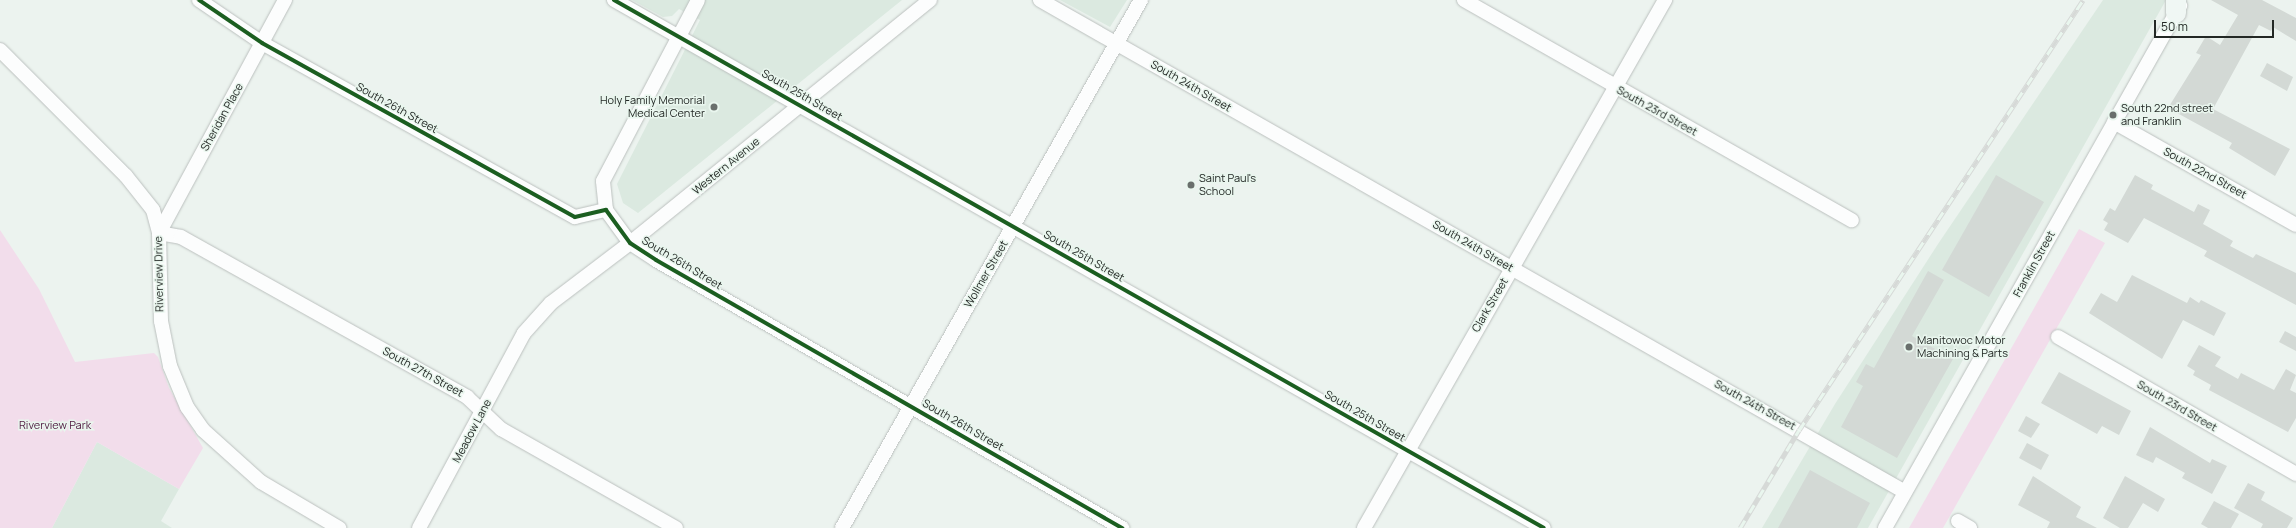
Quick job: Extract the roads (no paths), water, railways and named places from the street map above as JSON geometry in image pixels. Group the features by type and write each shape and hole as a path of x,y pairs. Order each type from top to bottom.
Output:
{"street":[{"name":"South 26th Street","path":"199,0 262,44 575,217 606,210 630,243 1122,528"},
{"name":"Sheridan Place","path":"159,233 262,44 284,0"},
{"name":"South 25th Street","path":"614,0 802,104 1013,226 1544,528"},
{"path":"606,210 603,181 698,0"},
{"name":"Western Avenue","path":"524,333 551,303 630,243 930,0"},
{"name":"South 24th Street","path":"1040,0 1905,492"},
{"name":"Wollmer Street","path":"842,528 1141,0"},
{"name":"South 23rd Street","path":"1464,0 1615,87 1852,220"},
{"name":"Clark Street","path":"1364,528 1511,267 1665,0"},
{"name":"Franklin Street","path":"1885,528 2114,122 2178,4"},
{"name":"Riverview Drive","path":"0,50 126,176 153,210 159,233 161,321 170,366 187,407 203,430 237,465 261,482 339,528"},
{"name":"South 22nd Street","path":"2114,122 2296,225"},
{"name":"South 27th Street","path":"159,233 180,237 467,397 483,410 501,429 676,528"},
{"name":"Meadow Lane","path":"420,528 524,333"},
{"name":"South 23rd Street","path":"2058,337 2296,474"}],"railway":[{"path":"1740,528 1799,430 2083,0"}],"place":[{"name":"Holy Family Memorial Medical Center","path":"714,107"},
{"name":"South 22nd street and Franklin","path":"2113,115"},
{"name":"Saint Paul's School","path":"1191,185"},
{"name":"Manitowoc Motor Machining & Parts","path":"1909,347"}],"park label":[{"name":"Riverview Park","path":"55,425"}]}
